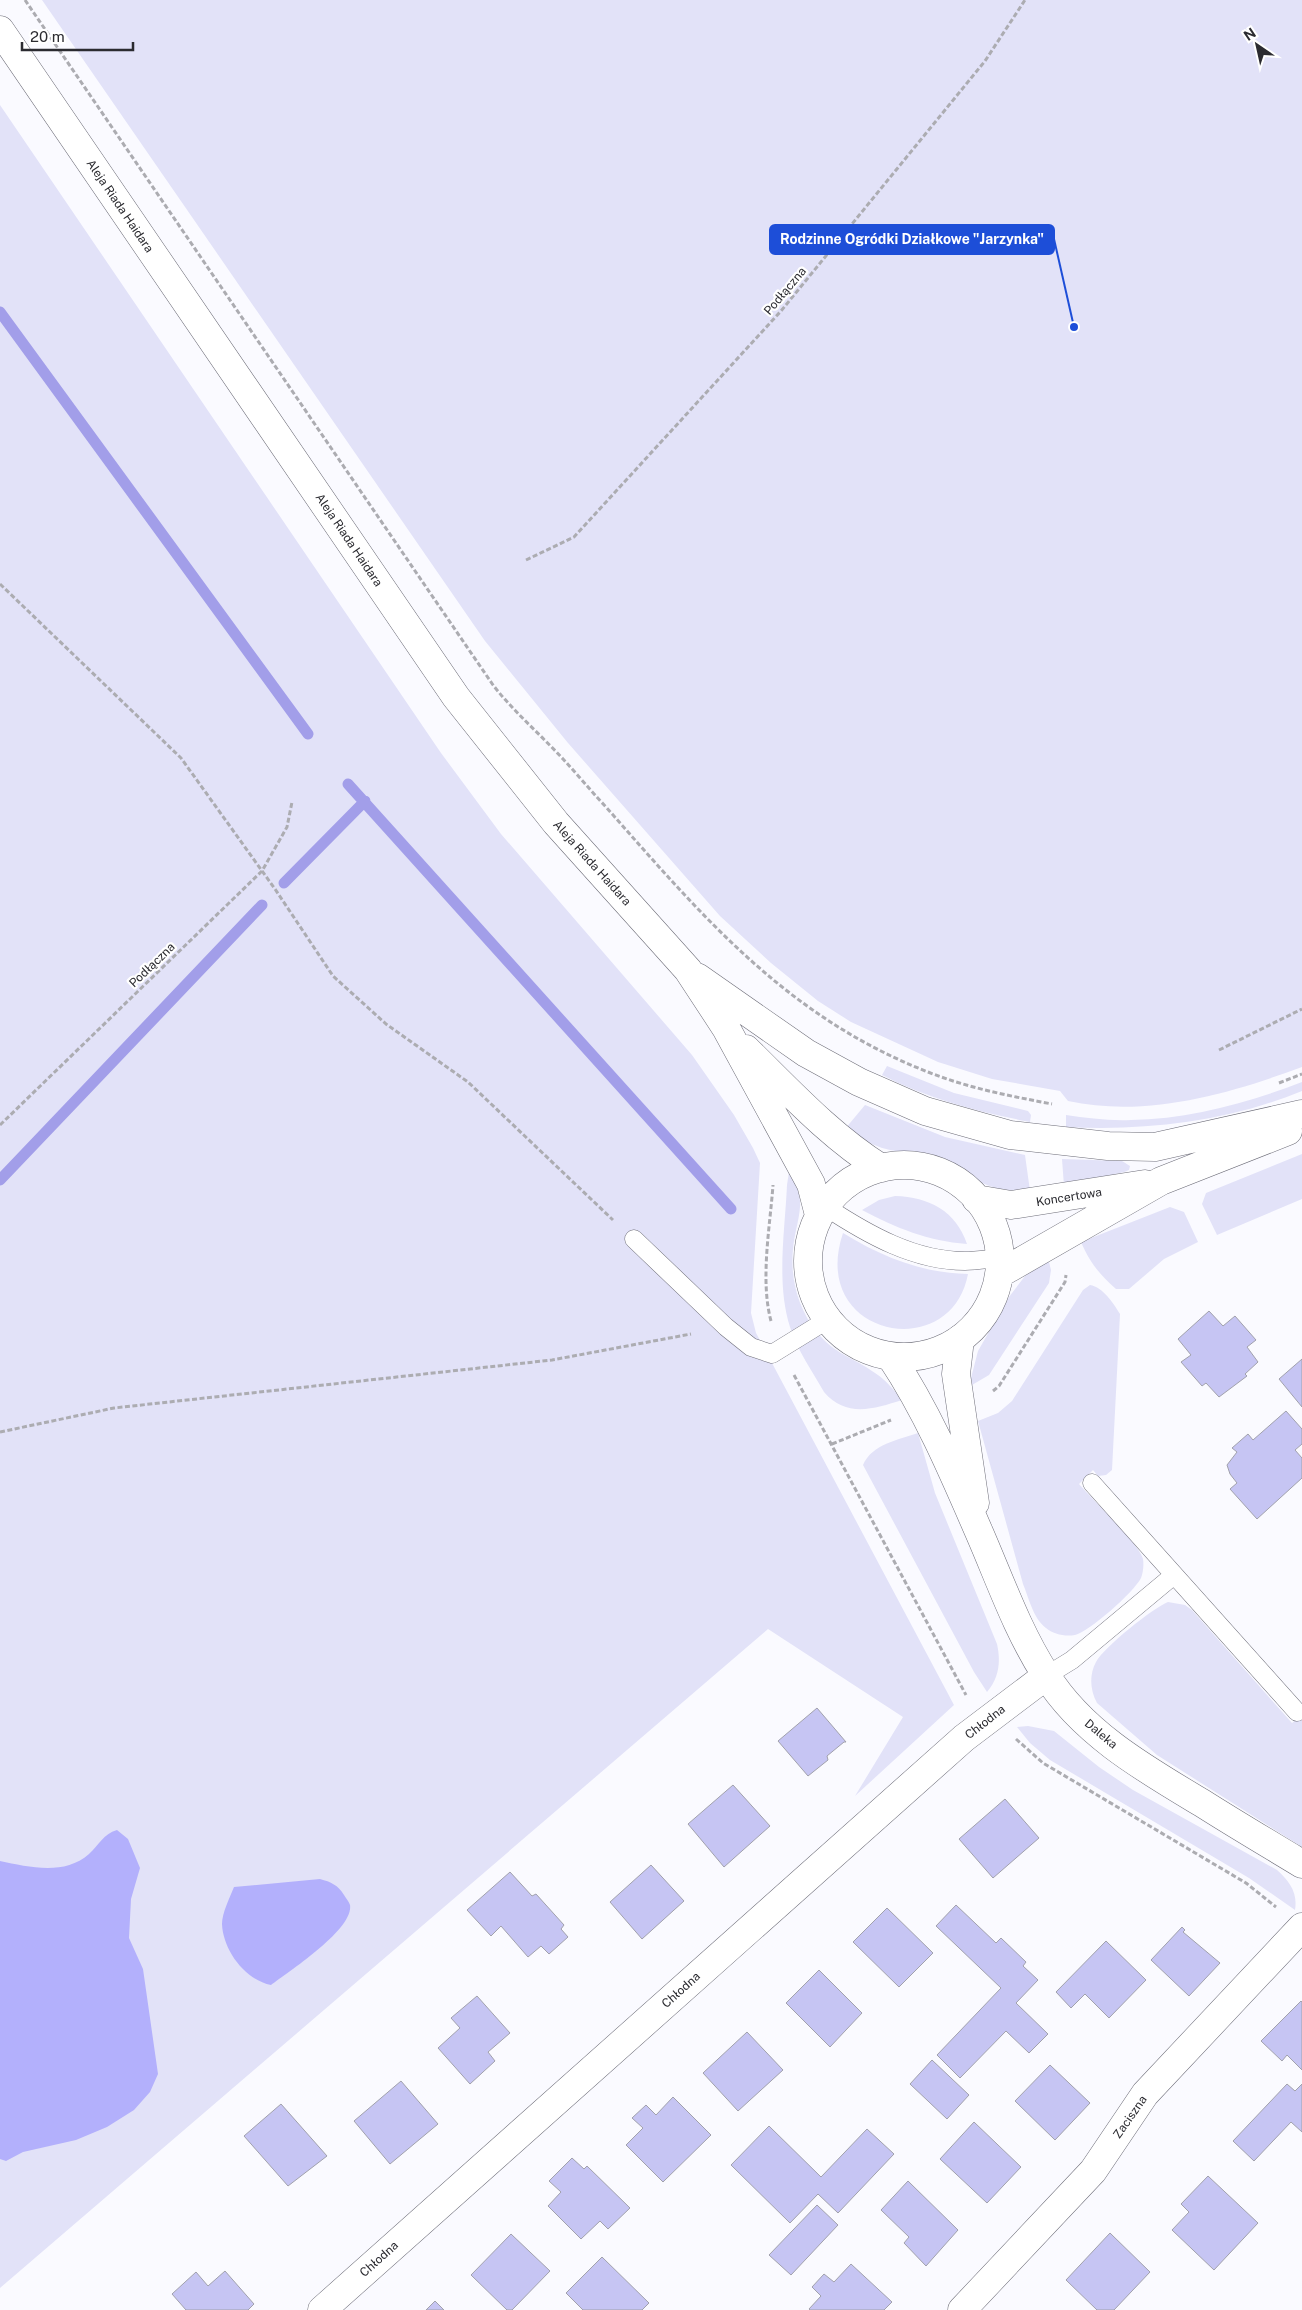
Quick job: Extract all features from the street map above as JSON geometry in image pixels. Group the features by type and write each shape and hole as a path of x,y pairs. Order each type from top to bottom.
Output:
{"street":[{"name":"Aleja Riada Haidara","path":"0,30 456,697 556,823 688,970 726,1028 811,1184 823,1211"},
{"path":"688,970 806,1053 859,1082 925,1111 1010,1135 1108,1146 1155,1147 1302,1114"},
{"name":"Aleja Riada Haidara","path":"726,1028 825,1126 853,1150 881,1168"},
{"name":"Koncertowa","path":"999,1266 1162,1181 1302,1126"},
{"path":"916,1166 933,1170 964,1186 976,1199 988,1216 996,1234 999,1266 994,1293 986,1311 974,1327 960,1340 938,1351 915,1357 891,1357 856,1345 840,1334 827,1320 811,1287 808,1269 808,1250 812,1232 823,1211 836,1194 857,1178 881,1168 916,1166"},
{"name":"Koncertowa","path":"976,1199 1011,1205 1162,1181"},
{"name":"Daleka","path":"960,1340 956,1374 979,1532"},
{"name":"Daleka","path":"891,1357 923,1410 979,1532 1015,1620 1046,1676 1074,1712 1108,1742 1173,1786 1302,1864"},
{"name":"Chłodna","path":"322,2310 991,1716 1046,1676"},
{"name":"Zaciszna","path":"962,2310 1093,2171 1146,2094 1302,1927"}],"lane":[{"path":"823,1211 896,1247 936,1257 999,1266"},
{"path":"634,1239 726,1327 751,1347 772,1354 827,1320"},
{"path":"1092,1483 1297,1712"},
{"path":"1046,1676 1072,1660 1174,1575"}],"path":[{"path":"24,0 493,685 513,710 562,758 716,930 786,992 826,1021 861,1042 929,1073 981,1090 1056,1104"},
{"name":"Podłączna","path":"526,560 574,537 781,311 985,61 1025,0"},
{"path":"0,584 181,758 262,871 333,976 386,1024 468,1082 634,1239"},
{"name":"Podłączna","path":"0,1125 262,871 287,828 292,802"},
{"path":"1219,1050 1302,1009"},
{"path":"1278,1083 1302,1074"},
{"path":"773,1182 767,1271 767,1307 775,1337 966,1694 1043,1763 1246,1883 1302,1927"},
{"path":"987,1396 999,1386 1065,1282 1066,1268"},
{"path":"0,1432 114,1408 552,1360 726,1327"}],"shaded area":[{"path":"42,0 1302,0 1302,1067 1216,1094 1157,1105 1097,1106 1068,1101 1060,1091 992,1079 938,1062 851,1022 818,1001 771,963 720,916 568,743 485,641"},
{"path":"0,105 441,753 501,834 692,1055 734,1115 760,1163 751,1313 756,1333 954,1705 855,1796 903,1717 768,1629 0,2288"},
{"path":"887,1066 954,1093 1028,1111 1031,1115 1030,1122 973,1109 936,1098 900,1084 882,1075"},
{"path":"1302,1082 1302,1091 1273,1102 1215,1117 1156,1126 1066,1127 1066,1115 1123,1120 1175,1117 1261,1097"},
{"path":"865,1105 945,1137 1025,1155 1030,1191 1008,1190 987,1185 944,1159 926,1154 888,1150 863,1140 845,1129"},
{"path":"1302,1154 1302,1199 1217,1235 1202,1204 1206,1193"},
{"path":"1062,1159 1122,1161 1130,1166 1129,1170 1124,1172 1064,1186"},
{"path":"792,1170 800,1202 792,1260 794,1282 804,1313 823,1339 837,1351 879,1376 890,1385 902,1400 861,1409 842,1405 824,1392 797,1344 786,1310 782,1275 787,1185 789,1172"},
{"path":"895,1196 919,1199 940,1208 956,1223 967,1244 939,1240 913,1233 862,1210 879,1200"},
{"path":"1170,1207 1184,1212 1198,1242 1164,1259 1129,1289 1116,1289 1096,1268 1081,1242"},
{"path":"843,1233 858,1242 903,1262 935,1271 968,1274 956,1303 936,1321 912,1328 886,1327 863,1316 845,1296 838,1268"},
{"path":"1048,1258 1051,1270 1049,1283 989,1375 972,1385 971,1378 978,1351 1009,1297 1025,1276"},
{"path":"1090,1285 1104,1292 1120,1314 1112,1470 1106,1475 1098,1476 1093,1470 1079,1484 1133,1543 1140,1552 1143,1566 1141,1578 1137,1584 1111,1611 1082,1632 1067,1636 1046,1628 1032,1608 1023,1584 978,1421 998,1413 1012,1401 1083,1290"},
{"path":"918,1433 935,1493 997,1644 998,1670 987,1692 974,1672 863,1465 867,1458 879,1447"},
{"path":"1168,1602 1185,1605 1192,1610 1292,1723 1302,1715 1302,1847 1157,1755 1097,1703 1091,1682 1096,1662 1129,1629"},
{"path":"1028,1726 1054,1731 1099,1767 1133,1790 1277,1870 1292,1887 1296,1904 1295,1910 1249,1878 1050,1760 1030,1743 1017,1727"},
{"path":"117,1830 128,1839 140,1868 131,1899 129,1938 143,1969 158,2074 150,2092 134,2110 107,2127 76,2140 23,2152 6,2161 0,2159 0,1861 46,1868 69,1865 89,1854 105,1837"},
{"path":"320,1879 337,1886 350,1904 348,1915 342,1926 305,1960 271,1985 253,1977 237,1962 226,1944 223,1934 223,1915 234,1887"}],"building":[{"path":"1209,1311 1223,1326 1235,1316 1256,1340 1247,1347 1258,1362 1245,1374 1247,1376 1219,1397 1206,1383 1202,1386 1181,1362 1191,1355 1178,1339"},
{"path":"1302,1359 1302,1407 1279,1379"},
{"path":"1286,1411 1302,1429 1302,1444 1295,1450 1302,1458 1302,1478 1257,1519 1230,1489 1237,1483 1230,1474 1227,1465 1237,1452 1232,1448 1248,1434 1253,1440"},
{"path":"817,1708 846,1742 827,1756 828,1760 808,1776 778,1741"},
{"path":"733,1785 770,1826 724,1867 688,1824"},
{"path":"1005,1799 1039,1838 993,1878 959,1839"},
{"path":"651,1865 684,1901 642,1939 610,1902"},
{"path":"510,1872 532,1896 536,1894 564,1925 561,1929 568,1937 549,1954 541,1946 528,1957 501,1926 491,1936 467,1910"},
{"path":"956,1905 996,1943 1001,1938 1026,1962 1023,1966 1038,1980 1016,2003 1048,2034 1029,2053 1006,2031 960,2078 937,2055 1001,1988 936,1926"},
{"path":"887,1908 933,1953 899,1987 853,1942"},
{"path":"1182,1927 1185,1930 1183,1932 1220,1963 1189,1996 1151,1960"},
{"path":"1106,1941 1146,1980 1109,2018 1085,1994 1071,2008 1056,1992"},
{"path":"819,1970 862,2013 830,2047 786,2003"},
{"path":"477,1996 510,2033 488,2052 495,2061 470,2084 438,2048 460,2028 451,2018"},
{"path":"1301,2001 1302,2070 1287,2055 1282,2061 1261,2041"},
{"path":"747,2032 783,2070 738,2111 703,2073"},
{"path":"932,2060 969,2095 947,2119 910,2084"},
{"path":"1050,2065 1090,2103 1055,2140 1015,2101"},
{"path":"401,2081 438,2124 390,2164 354,2121"},
{"path":"1287,2084 1295,2091 1302,2084 1302,2132 1291,2122 1254,2161 1233,2141"},
{"path":"673,2097 711,2135 663,2182 626,2145 643,2128 632,2118 646,2105 656,2115"},
{"path":"281,2104 327,2156 288,2186 244,2136"},
{"path":"974,2122 1021,2167 987,2203 940,2159"},
{"path":"769,2126 821,2177 867,2129 894,2154 838,2213 818,2194 790,2223 731,2165"},
{"path":"572,2158 584,2169 587,2166 630,2208 608,2229 600,2221 581,2239 548,2206 561,2192 549,2181"},
{"path":"1208,2176 1258,2223 1214,2270 1172,2230 1189,2212 1181,2204"},
{"path":"908,2181 958,2230 926,2266 904,2243 909,2237 881,2210"},
{"path":"817,2205 838,2225 791,2275 769,2255"},
{"path":"1110,2233 1150,2272 1114,2310 1097,2310 1066,2280"},
{"path":"511,2234 550,2271 512,2310 507,2310 471,2275"},
{"path":"602,2257 649,2303 642,2310 583,2310 566,2293"},
{"path":"851,2264 892,2302 884,2310 810,2310 821,2296 812,2287 824,2274 834,2282"},
{"path":"225,2271 254,2304 248,2310 186,2310 172,2294 196,2272 208,2286"},
{"path":"435,2301 444,2310 426,2310"}],"waterway":[{"path":"0,312 308,734"},
{"path":"348,784 731,1209"},
{"path":"284,883 365,801"},
{"path":"0,1180 262,905"}],"place":[{"name":"Rodzinne Ogródki Działkowe \"Jarzynka\"","path":"1074,327"}]}
